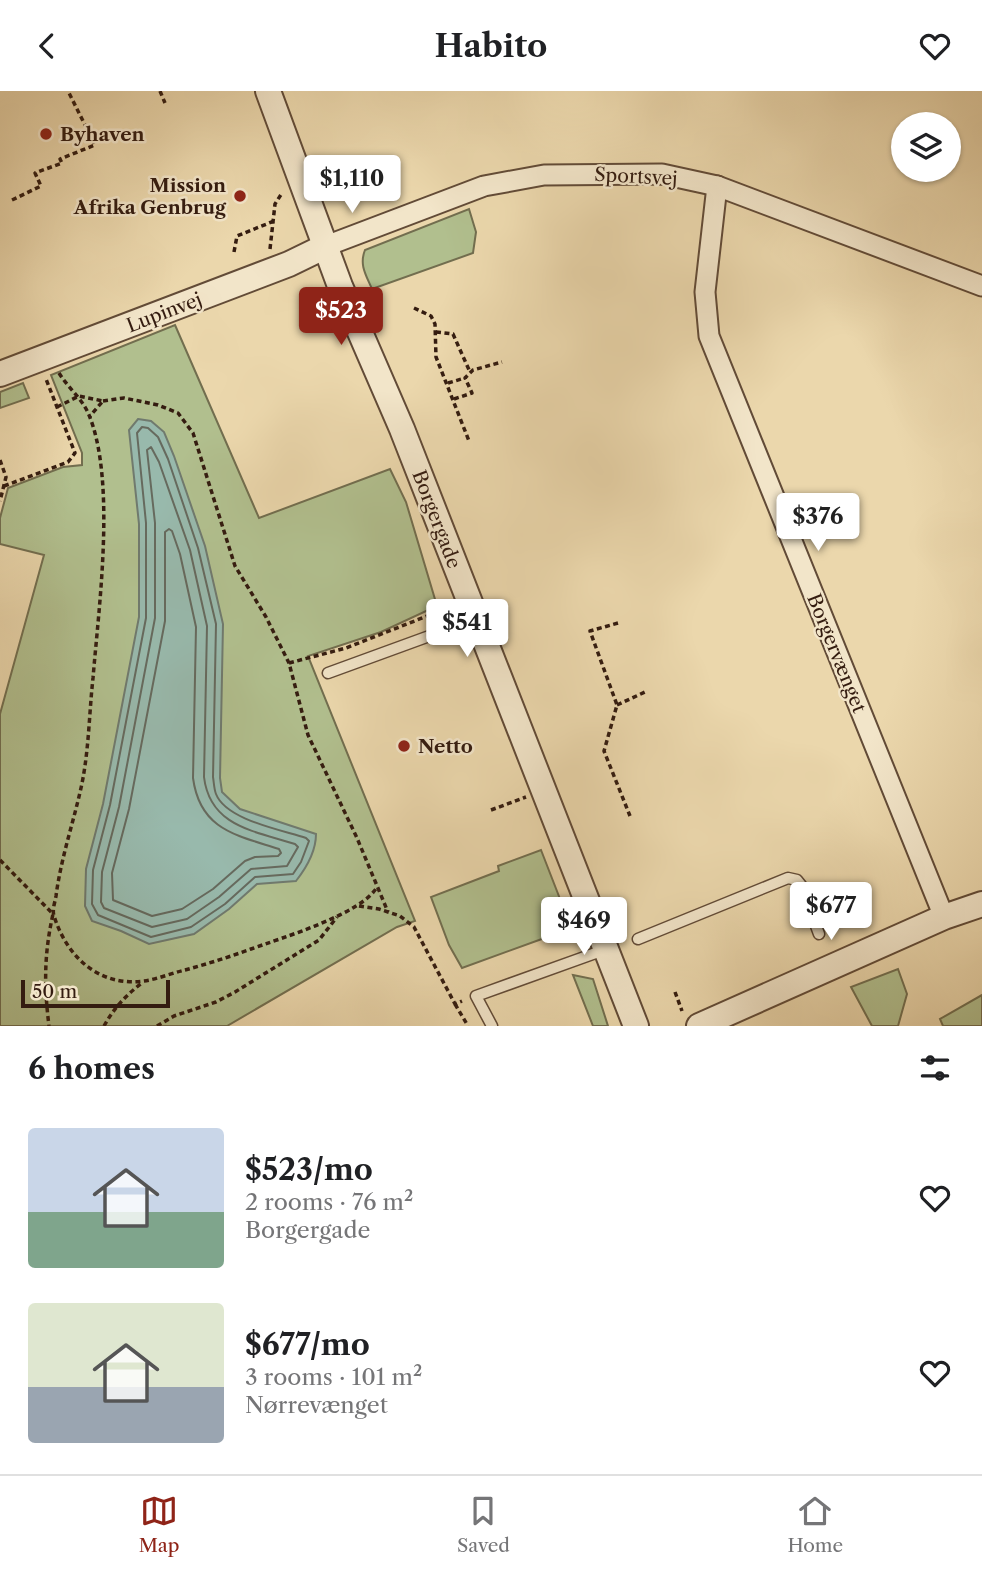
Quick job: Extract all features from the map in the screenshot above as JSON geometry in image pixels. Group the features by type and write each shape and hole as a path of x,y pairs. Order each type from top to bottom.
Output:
{"street":[{"name":"Borgergade","path":"268,91 340,286 402,429 636,1026"},
{"name":"Sportsvej","path":"326,246 484,186 544,174 662,174 716,185 982,286"},
{"name":"Borgervænget","path":"716,185 705,292 709,336 944,916"},
{"name":"Lupinvej","path":"0,374 260,275 326,246"},
{"path":"691,1020 944,916 982,904"}],"lane":[{"path":"328,673 472,610"},
{"path":"638,939 788,878 797,880 801,885 819,934"},
{"path":"492,1026 475,996 605,950"}],"path":[{"path":"12,200 41,186 35,173 62,163 60,159 94,145 68,91"},
{"path":"160,91 165,103"},
{"path":"260,275 270,250 275,204 296,166"},
{"path":"234,252 237,236 274,221"},
{"path":"414,308 431,316 435,324 436,357 469,441"},
{"path":"436,332 453,334 470,372"},
{"path":"43,358 79,396 90,416 102,469 102,548 84,775 60,862 48,935 44,987 49,1026"},
{"path":"4,486 68,463 75,453 57,407 43,358"},
{"path":"448,383 465,378 470,372 502,362"},
{"path":"454,399 472,393 465,378"},
{"path":"57,407 79,396 103,401 124,398 158,405 178,414 194,433 235,566 267,617 289,663 308,735 357,838 388,912"},
{"path":"90,416 103,401"},
{"path":"0,460 6,477 0,501"},
{"path":"0,479 6,477"},
{"path":"289,663 472,610"},
{"path":"618,623 590,631 617,705 604,751 630,816"},
{"path":"617,705 645,692"},
{"path":"491,810 544,791"},
{"path":"0,860 53,914 74,957 104,976 122,981 144,981 223,959 359,906 372,896 377,887"},
{"path":"359,906 400,916 414,927 468,1026"},
{"path":"157,1026 174,1016 216,1002 235,992 319,940 338,915"},
{"path":"104,1026 112,1011 126,995 144,981"},
{"path":"675,992 691,1020"},
{"path":"455,1004 475,996"}],"green space":[{"path":"469,209 476,232 473,253 372,289 363,265 365,250"},
{"path":"175,325 259,518 390,469 406,502 437,606 381,632 308,656 415,921 397,927 227,1026 0,1026 0,714 44,555 0,544 0,518 8,488 63,467 82,465 82,453 51,375"},
{"path":"23,383 29,398 0,408 0,392"},
{"path":"541,850 560,899 548,904 559,929 550,936 462,968 449,945 431,897 499,871 498,866"},
{"path":"898,969 907,994 898,1026 872,1026 851,987"},
{"path":"573,975 593,979 608,1026 593,1026"},
{"path":"982,995 982,1026 943,1026 940,1019"}],"water":[{"path":"138,419 151,421 164,432 174,456 205,546 223,624 222,792 240,809 316,834 310,859 296,881 257,884 229,909 194,934 149,944 92,921 85,906 86,869 103,804 139,617 139,524 129,430"}],"place":[{"name":"Byhaven","path":"46,134"},
{"name":"Mission Afrika Genbrug","path":"240,196"},
{"name":"Netto","path":"404,746"}]}
